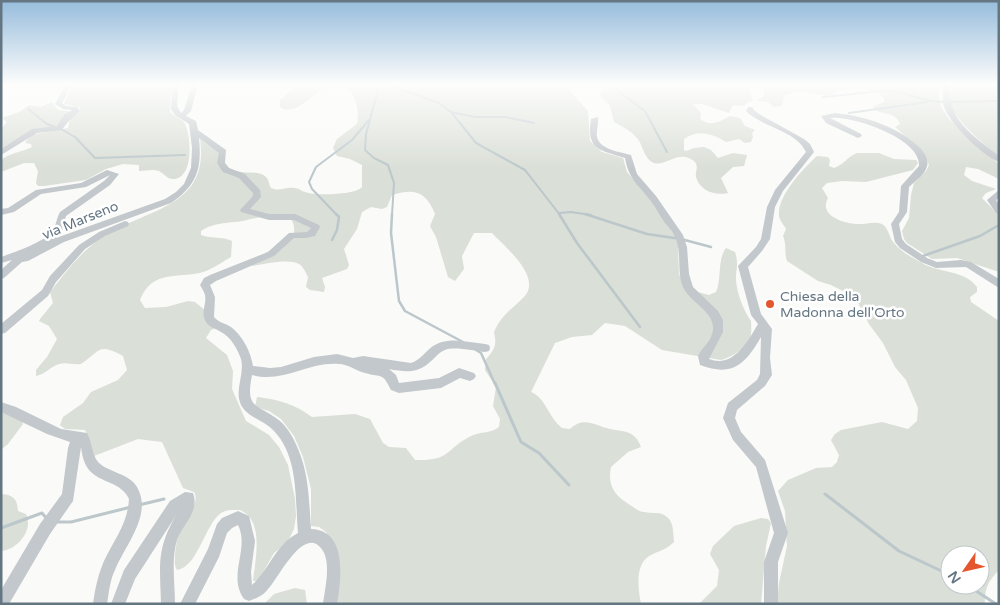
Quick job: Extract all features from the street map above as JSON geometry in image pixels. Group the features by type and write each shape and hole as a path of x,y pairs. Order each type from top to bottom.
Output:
{"street":[{"path":"1,153 35,131 54,130 63,125 67,117 74,112"},
{"path":"1,330 45,293 82,247 114,228 166,205 168,201 183,192 191,181 196,167 194,131 193,123 177,112"},
{"path":"751,112 758,118 802,141 810,148 810,152 780,190 770,207 765,239 743,266 756,315 767,329 766,374 761,384 732,407 729,418 737,436 761,464 781,533 771,562 771,604"},
{"path":"950,112 954,120 999,160"},
{"path":"858,136 829,121 825,116 841,114 880,125 919,151 924,159 922,169 905,186 903,212 895,224 898,240 903,246 930,263 968,264 999,284"},
{"path":"595,119 592,138 594,143 607,151 628,157 630,169 634,176 654,199 663,215 678,233 683,245 684,276 689,289 695,297 712,309 719,320 718,333 712,346 703,356 704,362 713,366 727,367 754,344 763,324"},
{"path":"194,131 223,152 221,163 226,170 242,176 257,192 256,197 244,210 270,217 295,217 316,227 313,233 308,236 292,235 271,254 207,281 205,285 210,298 209,318 212,323 225,325 242,349 247,361 243,388 245,402 251,410 268,418 289,441 297,462 302,491 306,537"},
{"name":"via Marseno","path":"1,212 11,210 29,197 42,191 83,185 108,172 116,174 107,183 63,214 57,231 53,236 27,249 20,256"},
{"path":"999,193 992,200 999,211"},
{"name":"via Marseno","path":"20,256 31,257 61,240 168,201"},
{"path":"1,260 20,256"},
{"path":"1,276 20,256"},
{"path":"247,369 262,373 291,370 336,359 411,368 421,364 436,350 446,344 485,348"},
{"path":"354,362 361,368 386,373 392,377 395,387 399,388 441,383 459,374 470,376"},
{"path":"1,407 16,411 46,429 62,435 78,438 80,436 85,439 88,458 96,468 126,484 131,490 136,503 132,521 108,567 100,604"},
{"path":"2,604 49,524 68,496 74,448 78,438"},
{"path":"118,604 129,575 175,506 185,498 188,498 187,510 171,539 169,549 168,604"},
{"path":"187,604 214,552 222,529 232,519 238,518 244,520 249,546 244,580 245,590 249,594 254,593 262,586 284,554 298,540 319,536 329,548 333,561 330,604"}],"shaded area":[{"path":"18,112 68,112 57,127 25,134 1,149 1,129 7,122 2,118"},
{"path":"78,112 170,112 184,122 189,137 189,155 185,171 181,176 170,179 159,171 139,171 139,165 123,164 106,169 86,180 44,186 38,186 36,183 38,171 34,163 24,163 1,172 1,160 32,147 31,144 25,143 31,135 68,128 70,119"},
{"path":"588,112 590,141 602,152 623,158 627,172 647,195 676,236 679,274 686,289 709,295 716,292 723,253 726,248 735,252 738,293 751,321 751,336 745,346 738,352 721,360 662,350 625,326 605,323 592,335 572,337 555,343 531,392 544,403 553,419 562,428 570,429 575,425 585,422 628,433 639,441 641,447 628,452 611,467 611,485 620,498 637,510 662,514 667,517 672,525 674,542 667,548 647,558 643,563 639,576 641,604 335,604 339,558 326,532 319,527 311,526 311,489 303,457 294,436 281,419 269,411 255,407 257,397 286,403 312,417 355,414 370,419 383,443 389,447 406,448 415,460 441,457 469,437 492,431 499,427 500,419 493,406 496,387 485,370 486,359 494,347 494,332 500,321 524,297 529,289 529,280 520,262 492,233 474,233 462,256 464,269 455,281 448,277 436,237 430,226 435,214 428,200 418,193 407,192 392,195 387,207 382,209 371,207 362,212 357,229 344,249 349,265 347,269 322,278 325,287 324,292 310,290 306,287 308,277 302,266 295,262 276,262 252,266 255,259 294,237 292,221 277,215 218,224 201,231 201,235 232,241 231,257 203,272 159,279 145,290 140,300 145,308 166,307 188,301 195,302 218,321 218,327 211,330 206,338 227,355 233,371 232,389 246,421 269,435 279,447 288,465 295,499 296,516 294,529 287,543 274,553 258,581 253,581 257,542 256,532 253,522 248,515 240,510 228,510 215,518 196,554 184,567 177,570 175,566 175,551 178,539 183,524 196,500 194,492 183,488 162,442 138,439 94,456 85,430 65,429 60,425 63,417 83,403 91,392 118,380 127,370 123,356 104,349 96,352 81,364 59,364 36,376 36,370 47,357 57,339 49,326 39,321 53,303 50,292 81,255 103,237 172,203 185,193 195,179 201,162 200,139 224,156 222,161 228,167 239,172 262,174 267,178 271,188 274,189 296,188 304,192 326,194 358,190 362,187 362,165 350,159 337,156 333,148 337,139 357,124 358,113"},
{"path":"612,112 700,112 700,119 708,123 719,122 730,116 740,118 745,126 755,130 752,133 751,142 745,143 739,139 726,142 716,136 705,133 694,134 684,139 684,150 686,151 704,147 711,150 718,158 733,153 747,155 744,166 733,167 721,178 728,193 718,194 704,189 698,182 695,162 689,158 678,157 663,163 654,163 646,155 637,138 614,122"},
{"path":"882,112 944,112 949,119 999,164 999,179 978,169 966,167 964,175 972,181 996,189 986,193 982,198 999,215 999,272 957,258 932,259 907,243 904,239 902,231 909,218 914,183 926,171 929,165 924,153 895,127 900,124 892,115"},
{"path":"955,112 999,112 999,157 968,129"},
{"path":"857,153 879,153 894,159 916,160 918,163 913,170 866,182 842,181 827,183 822,188 828,198 827,210 834,218 840,221 859,224 882,224 894,243 907,255 929,266 965,277 977,287 977,292 970,297 971,302 999,321 999,570 990,581 990,545 940,545 940,595 985,595 985,604 777,604 779,583 787,546 785,511 778,491 788,480 816,468 832,467 837,462 839,455 831,440 841,430 882,422 908,429 917,421 918,408 906,380 895,367 883,343 869,324 857,301 845,292 818,281 787,261 786,258 783,236 786,229 779,215 782,199 792,183 817,156 828,157 830,160 829,166 834,168"},
{"path":"1,412 22,421 23,424 1,450"},
{"path":"1,494 14,498 18,511 26,514 28,526 18,543 7,550 1,551"},
{"path":"761,518 768,519 771,523 766,546 761,604 699,604 717,586 719,570 710,554 713,546 734,526"},
{"path":"295,588 305,590 307,604 264,604 274,594"}],"waterway":[{"path":"32,112 47,124 55,127"},
{"path":"372,112 366,134 365,150 374,158 388,165 394,183 392,215"},
{"path":"451,112 476,143 525,170 560,215"},
{"path":"452,112 475,117 506,117 534,123"},
{"path":"646,112 667,152"},
{"path":"849,113 855,112"},
{"path":"337,215 312,189 309,182 316,167 352,140 369,120"},
{"path":"61,129 75,137 95,158 185,155"},
{"path":"559,213 571,212 586,214"},
{"path":"392,214 391,233 399,301 405,311 463,342"},
{"path":"559,214 577,243 640,327"},
{"path":"586,214 591,215"},
{"path":"586,214 647,234 681,239 711,247"},
{"path":"332,240 337,230 339,217 337,215"},
{"path":"923,256 980,236 999,225"},
{"path":"476,350 481,353 495,384"},
{"path":"495,383 521,442 539,453 569,485"},
{"path":"825,494 899,551 940,570"},
{"path":"139,505 164,499"},
{"path":"56,522 71,522 131,507"},
{"path":"1,528 42,513 47,519"},
{"path":"982,595 996,604"}],"place":[{"name":"Chiesa della Madonna dell'Orto","path":"770,304"}]}
